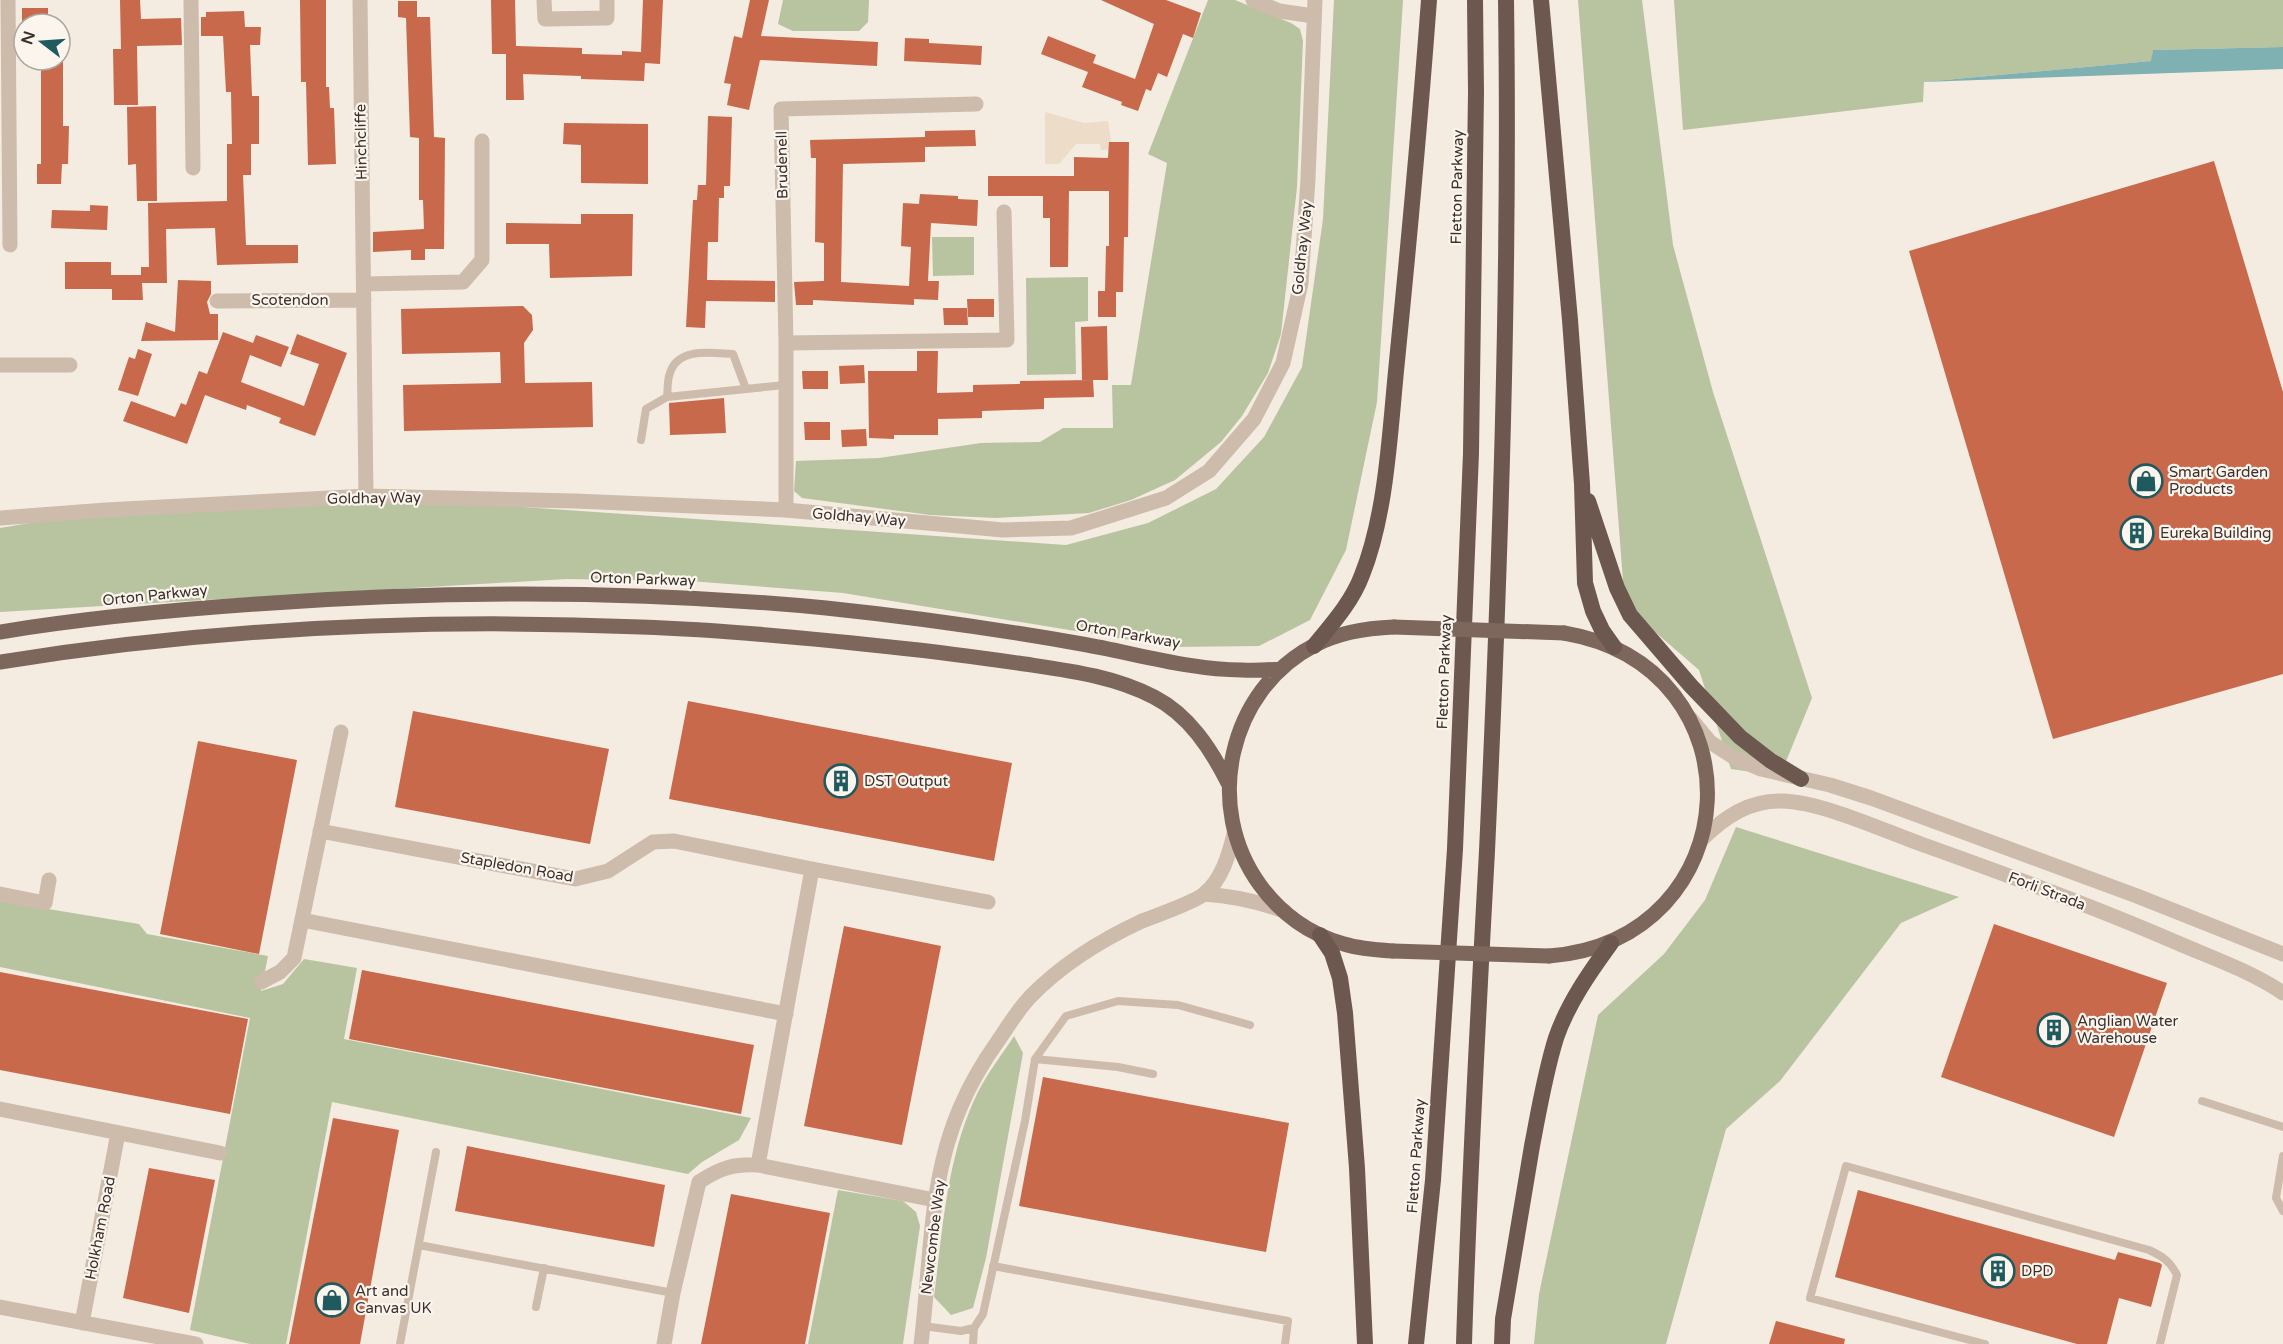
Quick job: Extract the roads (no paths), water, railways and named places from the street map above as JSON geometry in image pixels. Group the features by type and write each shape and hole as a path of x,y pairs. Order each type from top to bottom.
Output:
{"highway":[{"path":"1314,646 1343,609 1357,585 1375,537 1389,446 1417,164 1429,0"},
{"name":"Fletton Parkway","path":"1416,1344 1433,1180 1455,849 1471,453 1476,92 1475,0"},
{"path":"1464,1344 1469,1182 1487,848 1502,452 1507,93 1506,0"},
{"path":"1541,0 1570,320 1582,483 1585,583 1593,611 1614,647"},
{"path":"1582,483 1617,588 1630,615 1691,686 1740,737 1771,761 1801,779"},
{"path":"1320,935 1332,953 1340,978 1346,1013 1357,1168 1365,1344"},
{"path":"1502,1344 1503,1318 1542,1093 1557,1038 1569,1008 1589,973 1611,943"}],"main road":[{"name":"Orton Parkway","path":"0,632 173,610 313,600 438,594 644,596 826,609 942,622 1062,640 1206,667 1240,670 1281,669"},
{"path":"0,662 177,639 371,627 526,624 641,627 821,639 940,652 1057,669 1133,686 1159,699 1191,725 1212,751 1228,783"},
{"path":"1394,627 1564,633 1590,638 1614,647 1637,660 1658,676 1675,695 1690,718 1700,742 1706,767 1708,794 1702,839 1682,883 1662,908 1638,928 1611,943 1570,955 1368,950 1320,935 1284,911 1267,895 1253,876 1234,834 1229,809 1228,783 1231,758 1238,733 1249,709 1263,688 1281,669 1314,646 1353,631 1394,627"}],"street":[{"path":"8,0 10,245"},
{"path":"190,0 193,168"},
{"name":"Hinchcliffe","path":"360,0 366,496"},
{"path":"544,0 545,19 607,18 607,0"},
{"path":"1253,0 1279,11 1314,16"},
{"name":"Goldhay Way","path":"0,518 366,496 575,501 786,510 1003,530 1071,528 1166,498 1209,471 1254,419 1283,363 1301,284 1308,179 1315,0"},
{"name":"Brudenell","path":"786,510 786,343 781,109 976,104"},
{"path":"364,284 463,282 482,260 482,141"},
{"path":"786,343 1007,340 1004,213"},
{"name":"Scotendon","path":"217,301 364,300"},
{"path":"0,365 70,364"},
{"name":"Forli Strada","path":"1690,718 1710,742 1735,758 1761,769 1871,798 2283,954"},
{"path":"261,982 280,972 294,958 341,732"},
{"name":"Forli Strada","path":"1702,839 1722,819 1744,808 1765,802 1804,803 1966,860 2140,926 2252,975 2283,993"},
{"name":"Stapledon Road","path":"320,831 575,879 608,871 653,843 674,841 988,902"},
{"name":"Newcombe Way","path":"921,1344 935,1200 945,1150 959,1108 980,1066 1030,998 1090,948 1119,932 1204,894 1219,876 1229,856 1234,834"},
{"path":"758,1165 812,869"},
{"path":"0,894 45,903 49,880"},
{"name":"Newcombe Way","path":"1204,894 1258,901 1284,911"},
{"path":"302,920 786,1014"},
{"path":"0,1109 219,1153"},
{"name":"Holkham Road","path":"82,1323 118,1133"},
{"path":"664,1344 673,1293 699,1182 716,1170 738,1164 758,1165 935,1200"},
{"path":"0,1307 196,1344"}],"lane":[{"path":"667,397 669,374 675,362 697,352 733,354 746,389"},
{"path":"641,440 646,409 667,397 785,385"},
{"path":"973,1344 975,1328 983,1314 1035,1059 1066,1016 1118,1001 1178,1005 1250,1025"},
{"path":"1035,1059 1118,1067 1152,1074"},
{"path":"2202,1101 2283,1127"},
{"path":"400,1344 436,1152"},
{"path":"2283,1156 2277,1198 2283,1211"},
{"path":"1985,1344 1810,1298 1846,1167 2137,1246 2163,1257 2172,1266 2176,1275 2160,1344"},
{"path":"419,1245 673,1293"},
{"path":"993,1266 1288,1321 1285,1344"},
{"path":"536,1307 544,1268"},
{"path":"923,1326 961,1331 975,1328"}],"water":[{"path":"2283,47 2283,69 1923,82 2151,61 2153,50"}],"place":[{"name":"Smart Garden Products","path":"2146,481"},
{"name":"Eureka Building","path":"2137,533"},
{"name":"DST Output","path":"841,781"},
{"name":"Anglian Water Warehouse","path":"2054,1030"},
{"name":"DPD","path":"1998,1271"},
{"name":"Art and Canvas UK","path":"332,1300"}]}
